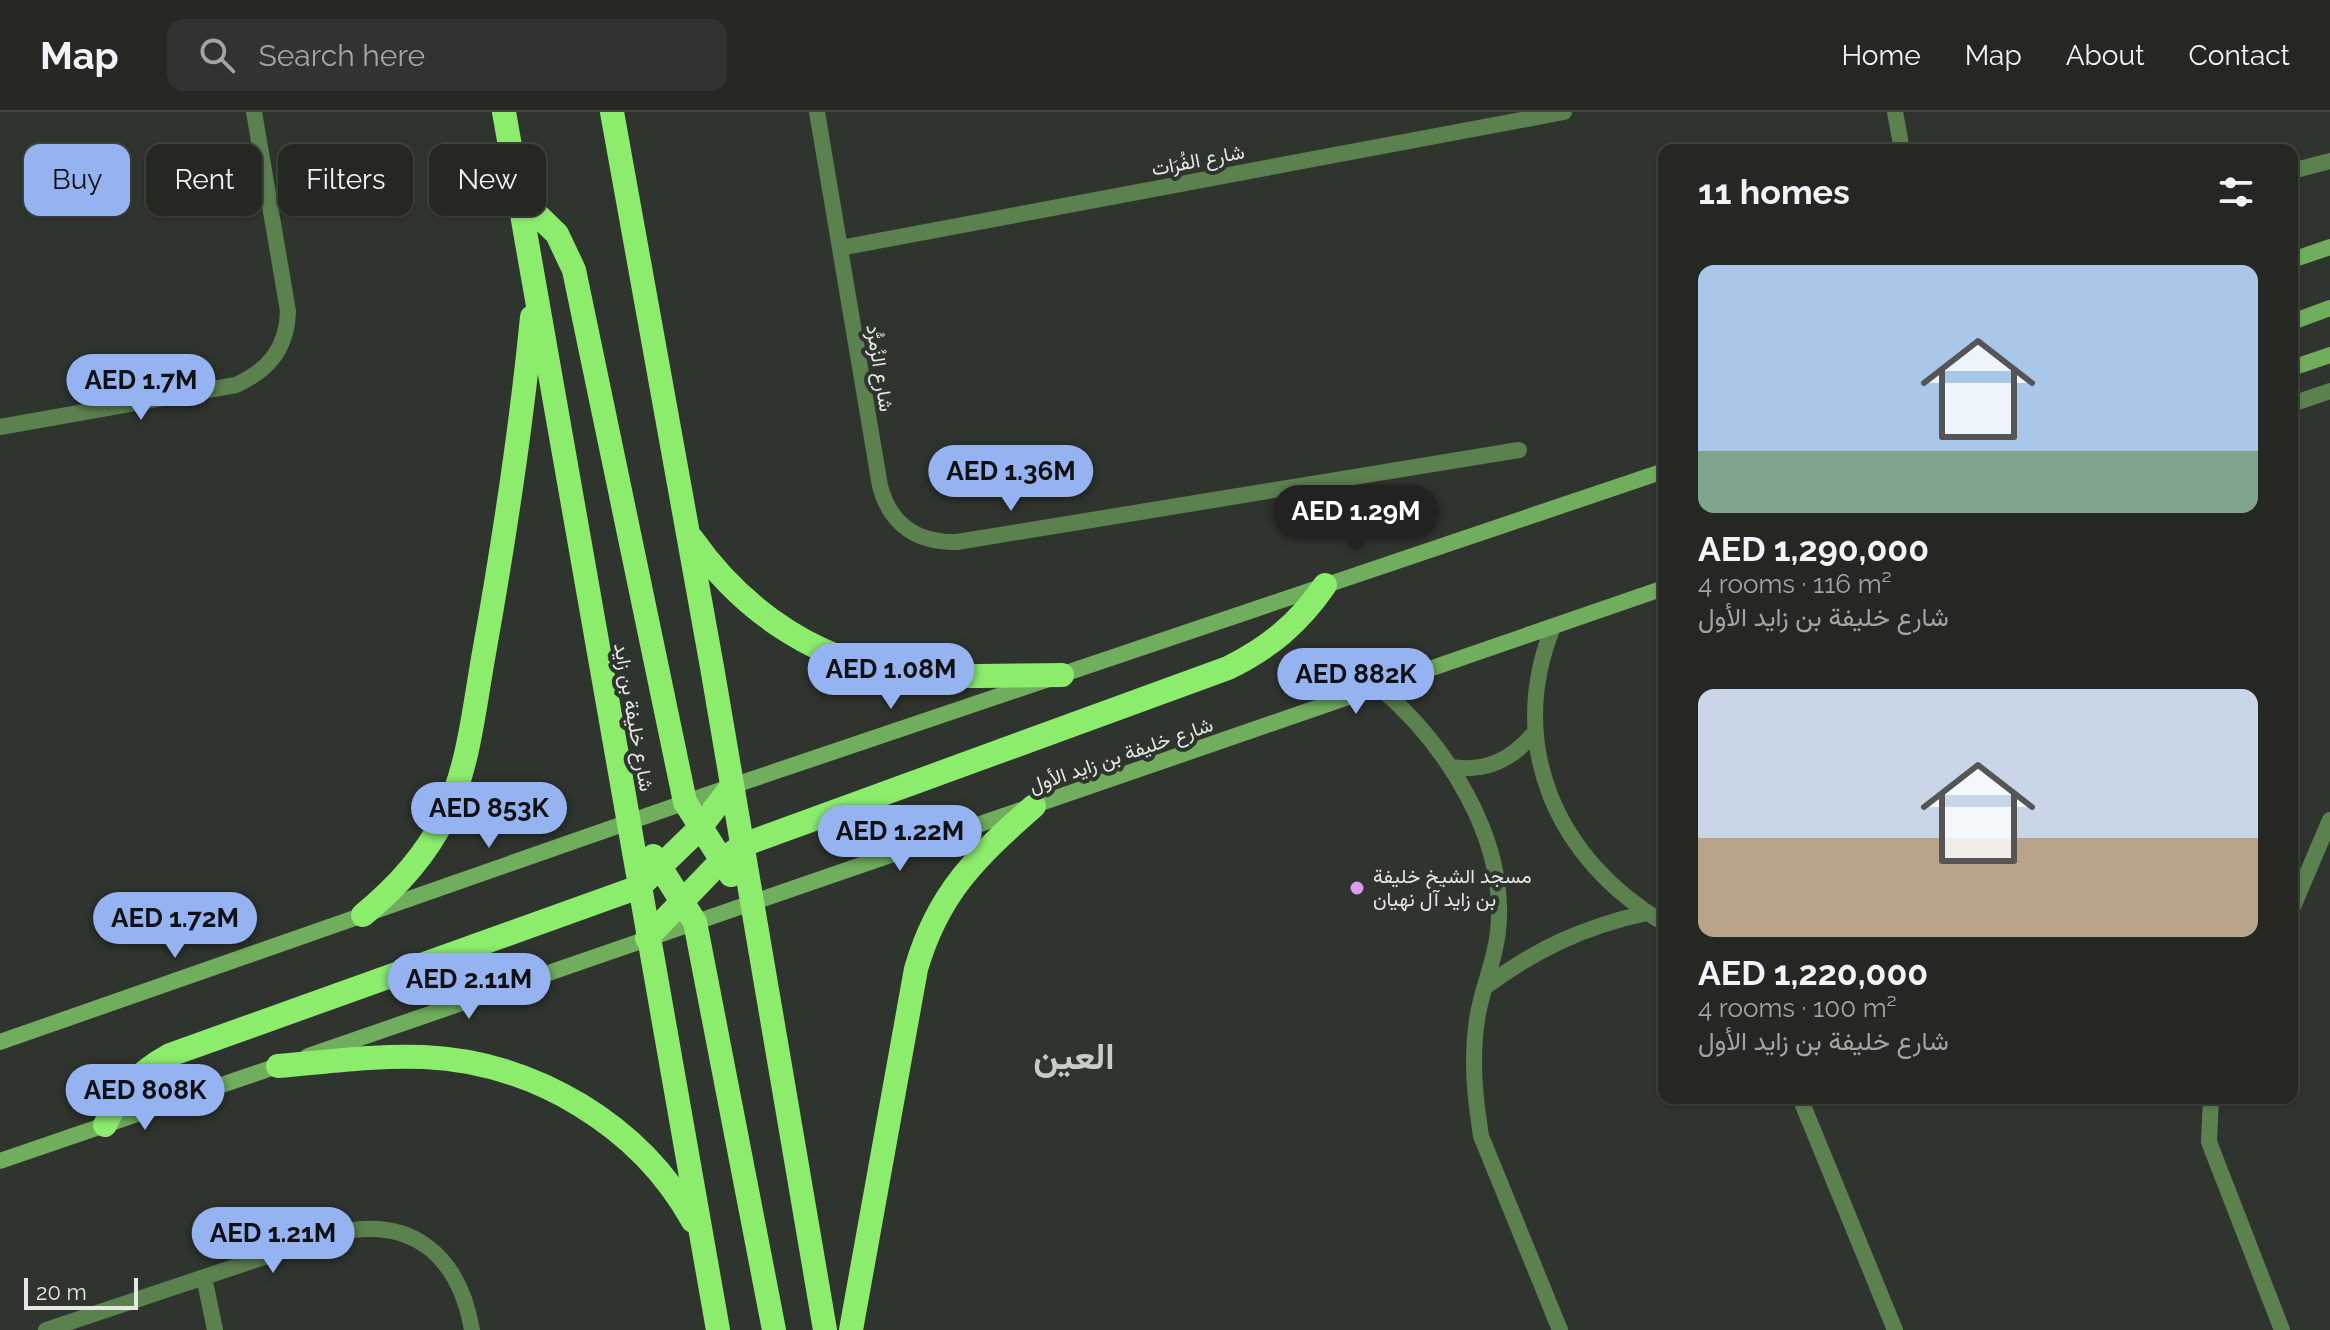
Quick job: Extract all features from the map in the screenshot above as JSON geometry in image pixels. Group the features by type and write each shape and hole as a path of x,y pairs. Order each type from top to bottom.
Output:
{"highway":[{"name":"شارع خليفة بن زايد","path":"504,112 510,144"},
{"path":"612,112 753,902 825,1330"},
{"name":"شارع خليفة بن زايد","path":"523,216 718,1330"},
{"path":"538,216 557,234 574,270 685,802 720,862 753,902"},
{"path":"363,915 389,894 431,844 458,785 513,489 535,288"},
{"path":"688,534 707,560 751,606 803,642 847,659 913,674 1062,675"},
{"path":"647,938 720,862 743,845 1228,668 1271,644 1292,627 1325,585"},
{"path":"105,1125 119,1099 138,1077 170,1055 639,887 699,829 732,786"},
{"path":"851,1330 916,969 924,941 951,889 972,861 1034,806"},
{"path":"628,823 683,899 695,922 774,1330"},
{"path":"278,1066 425,1057 479,1065 551,1090 609,1121 643,1152 686,1207 702,1237"}],"main road":[{"path":"2298,258 2330,247"},
{"path":"2298,320 2330,308"},
{"path":"2298,366 2330,355"},
{"path":"0,1042 685,802 1658,473"},
{"name":"شارع خليفة بن زايد الأول","path":"0,1161 1658,590"}],"street":[{"path":"0,427 236,385 275,358 284,343 288,311 254,112"},
{"name":"شارع الزُمرُّد","path":"817,112 884,502 905,529 921,538 957,542 1519,450"},
{"name":"شارع الفُرَات","path":"840,248 1564,112"},
{"path":"1895,112 1901,144"},
{"path":"2298,169 2330,161"},
{"path":"2298,402 2330,391"},
{"path":"1553,627 1536,679 1534,733 1545,784 1596,872 1658,919"},
{"path":"1379,687 1418,724 1450,767 1484,836 1498,898 1495,958 1484,988 1473,1050 1473,1080 1481,1136 1560,1330"},
{"path":"1450,767 1465,769 1497,764 1511,756 1534,733"},
{"path":"2298,895 2330,820"},
{"path":"1484,988 1513,966 1577,932 1647,913"},
{"path":"1802,1104 1895,1330"},
{"path":"2211,1104 2209,1142 2282,1330"},
{"path":"46,1330 342,1232 390,1230 429,1247 446,1263 459,1282 472,1330"},
{"path":"204,1277 215,1330"}],"place":[{"name":"مسجد الشيخ خليفة بن زايد آل نهيان","path":"1357,888"}],"district":[{"name":"العين","path":"1074,1056"}]}
